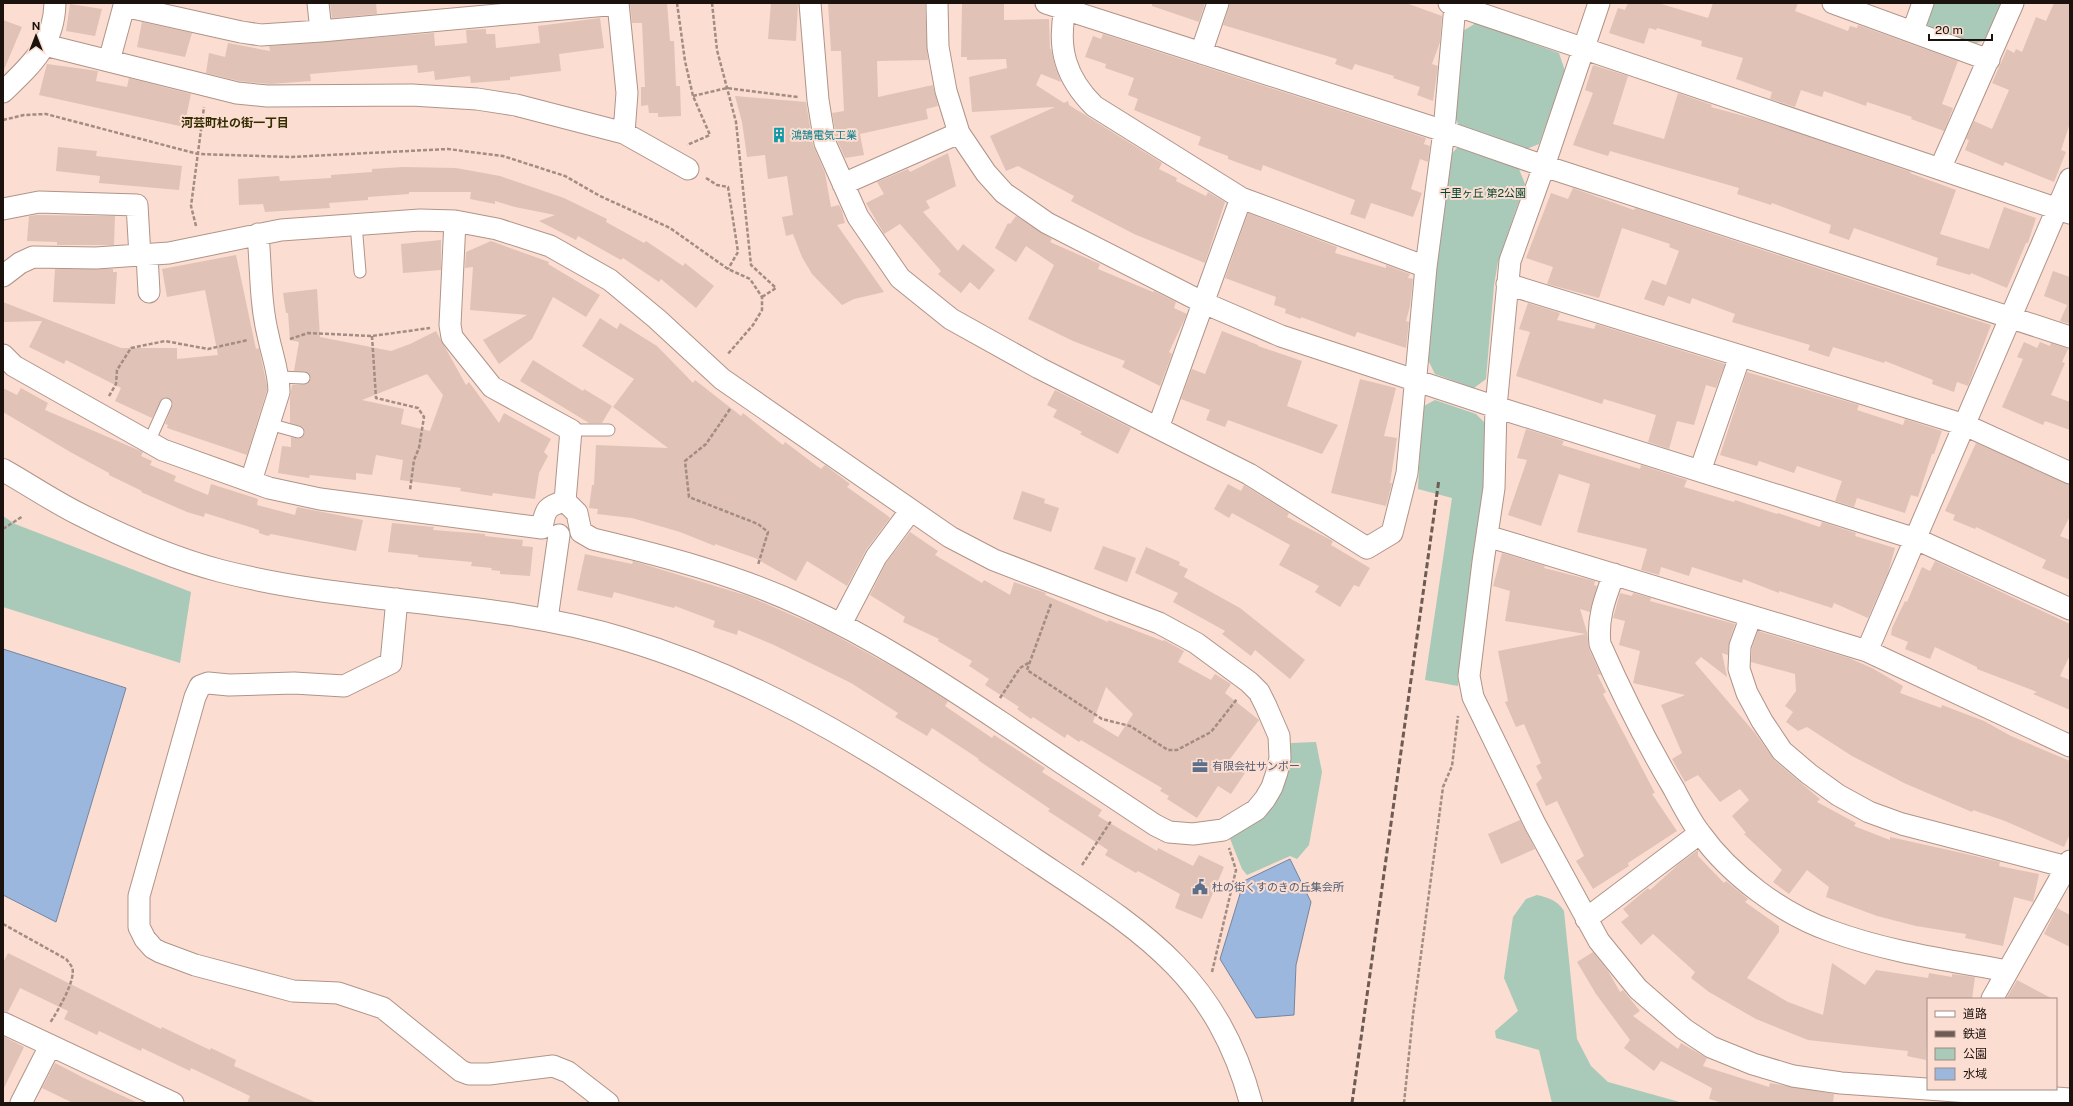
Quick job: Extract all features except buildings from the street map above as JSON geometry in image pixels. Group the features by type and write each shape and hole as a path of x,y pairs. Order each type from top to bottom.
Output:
{"street":[{"path":"3,92 28,69 45,45 51,32 54,3"},
{"path":"318,3 321,31"},
{"path":"109,61 124,6 240,32 261,35 321,31 618,3 627,93 624,133"},
{"path":"810,3 818,100 825,143 858,217 890,266 900,278 952,319 1039,368 1249,474 1367,548 1392,533 1407,473 1426,267 1444,131 1452,4 1477,8 1583,48 2064,211"},
{"path":"937,3 938,47 945,84 960,133 986,173 1004,193 1046,223 1204,303 1281,336 1496,407 1916,539 2070,610"},
{"path":"1201,53 1218,3"},
{"path":"1599,3 1510,261 1496,407 1494,488 1469,676 1473,697 1535,824 1599,941 1638,989 1684,1029 1711,1047 1754,1064 1793,1076 1841,1083 1927,1089"},
{"path":"1833,3 1989,60"},
{"path":"1913,31 1923,3"},
{"path":"1940,169 2013,3"},
{"path":"1426,267 1241,198 1101,111 1081,92 1065,61 1056,6 1444,131 1544,166 2070,337"},
{"path":"45,45 237,93 267,96 412,95 477,99 516,105 624,133 665,154 688,169"},
{"path":"843,184 960,133"},
{"path":"1867,651 2011,318 2064,211 2070,179"},
{"path":"1158,428 1241,198"},
{"path":"3,209 40,202 137,205 150,292"},
{"path":"3,276 20,263 34,257 96,258 169,253 281,230 420,220 455,221 515,234 550,246 610,280 712,371 741,394 971,550 1159,623 1196,643 1249,682 1259,692 1279,736 1280,758 1272,787 1256,810 1223,830 1193,834 1169,832 1122,804 917,666 841,624 802,605 751,585 636,549 593,539 581,532 550,532 408,512 320,499 269,488 203,465 149,442 14,366 3,355"},
{"path":"455,221 450,325 452,337 492,387 571,430 566,501 577,513 581,532"},
{"path":"250,481 279,392 279,377 269,341 258,234"},
{"path":"1507,284 1965,425 2070,473"},
{"path":"1700,471 1740,356"},
{"path":"3,470 77,513 145,546 185,560 223,571 286,584 454,605 547,620 623,638 666,652 719,672 768,694 816,719 890,764 1119,916 1149,939 1178,967 1198,990 1230,1041 1244,1077 1251,1103"},
{"path":"547,620 550,532 544,514 549,507 566,501"},
{"path":"841,624 876,557 910,510"},
{"path":"1487,536 1867,651 2070,746"},
{"path":"1614,574 1601,607 1598,628 1600,644 1657,761 1700,833 1730,867 1764,896 1794,914 1830,931 1904,952 2008,971"},
{"path":"397,599 390,663 344,686 294,683 229,685 208,683 200,686 195,697 139,896 139,927 153,948 195,964 293,991 338,993 382,1008 461,1071 469,1074 489,1074 554,1066 568,1072 608,1103"},
{"path":"1751,616 1740,646 1740,670 1748,693 1762,721 1782,751 1809,774 1838,795 1870,812 1902,824 2068,864 1993,998"},
{"path":"1586,919 1700,833"},
{"path":"3,1022 149,1098 173,1103"},
{"path":"21,1103 45,1044"},
{"path":"1942,1090 2070,1099"}],"lane":[{"path":"356,224 360,272"},
{"path":"279,377 304,378"},
{"path":"149,442 166,404"},
{"path":"269,424 298,432"},
{"path":"571,430 609,430"}],"path":[{"path":"665,154 710,134 694,96 685,61 677,3"},
{"path":"712,3 717,50 736,122 751,265 776,288 762,297"},
{"path":"694,96 727,88 818,100"},
{"path":"3,120 24,115 46,114 198,154 290,158 448,149 503,156 565,176 600,196 670,228 728,268 750,279 762,297 762,310 753,325 712,371"},
{"path":"200,246 191,206 203,115"},
{"path":"717,184 728,187 738,252 728,268"},
{"path":"99,414 116,384 117,370 131,348 165,341 208,349 269,341 308,333 372,336 450,325"},
{"path":"372,336 376,398 418,408 424,417 422,436 414,460 408,512"},
{"path":"741,394 706,444 685,461 685,465 690,497 752,521 768,532 767,540 751,585"},
{"path":"3,528 24,516"},
{"path":"1058,585 1027,670 1102,719 1130,726 1168,750 1177,750 1211,732 1249,682"},
{"path":"990,715 1020,668 1030,662"},
{"path":"1404,1103 1413,1015 1443,787 1452,766 1458,714"},
{"path":"1081,865 1122,804"},
{"path":"1212,972 1236,870"},
{"path":"3,924 66,959 72,967 73,975 66,995 45,1044"}],"green space":[{"path":"1930,3 2003,3 1989,39 1974,44 1922,26"},
{"path":"1476,23 1559,53 1565,71 1539,144 1524,150 1461,129 1453,114 1463,31"},
{"name":"千里ヶ丘 第2公園","path":"1459,146 1517,164 1525,184 1498,262 1494,285 1486,379 1474,388 1435,374 1428,360 1435,268 1451,154"},
{"path":"1435,400 1476,414 1486,424 1484,501 1473,561 1458,686 1425,680 1452,498 1418,489 1422,407"},
{"path":"3,516 15,524 191,592 180,663 3,607"},
{"path":"1316,742 1322,772 1309,845 1297,859 1290,856 1247,875 1242,869 1229,836 1244,830 1257,821 1268,812 1276,801 1283,788 1287,774 1291,743"},
{"path":"1537,895 1559,904 1564,911 1577,1039 1591,1066 1608,1082 1683,1103 1552,1103 1539,1050 1496,1038 1495,1031 1518,1011 1504,978 1513,917 1526,899"}],"water":[{"path":"3,649 126,688 56,922 3,895"},
{"path":"1290,859 1311,902 1296,965 1294,1015 1256,1018 1220,959 1244,881"}],"railway":[{"path":"1352,1103 1439,479"}],"place":[{"name":"鴻鵠電気工業","path":"779,135"},
{"name":"有限会社サンポー","path":"1200,766"},
{"name":"杜の街くすのきの丘集会所","path":"1200,887"}],"district":[{"name":"河芸町杜の街一丁目","path":"235,123"}]}
